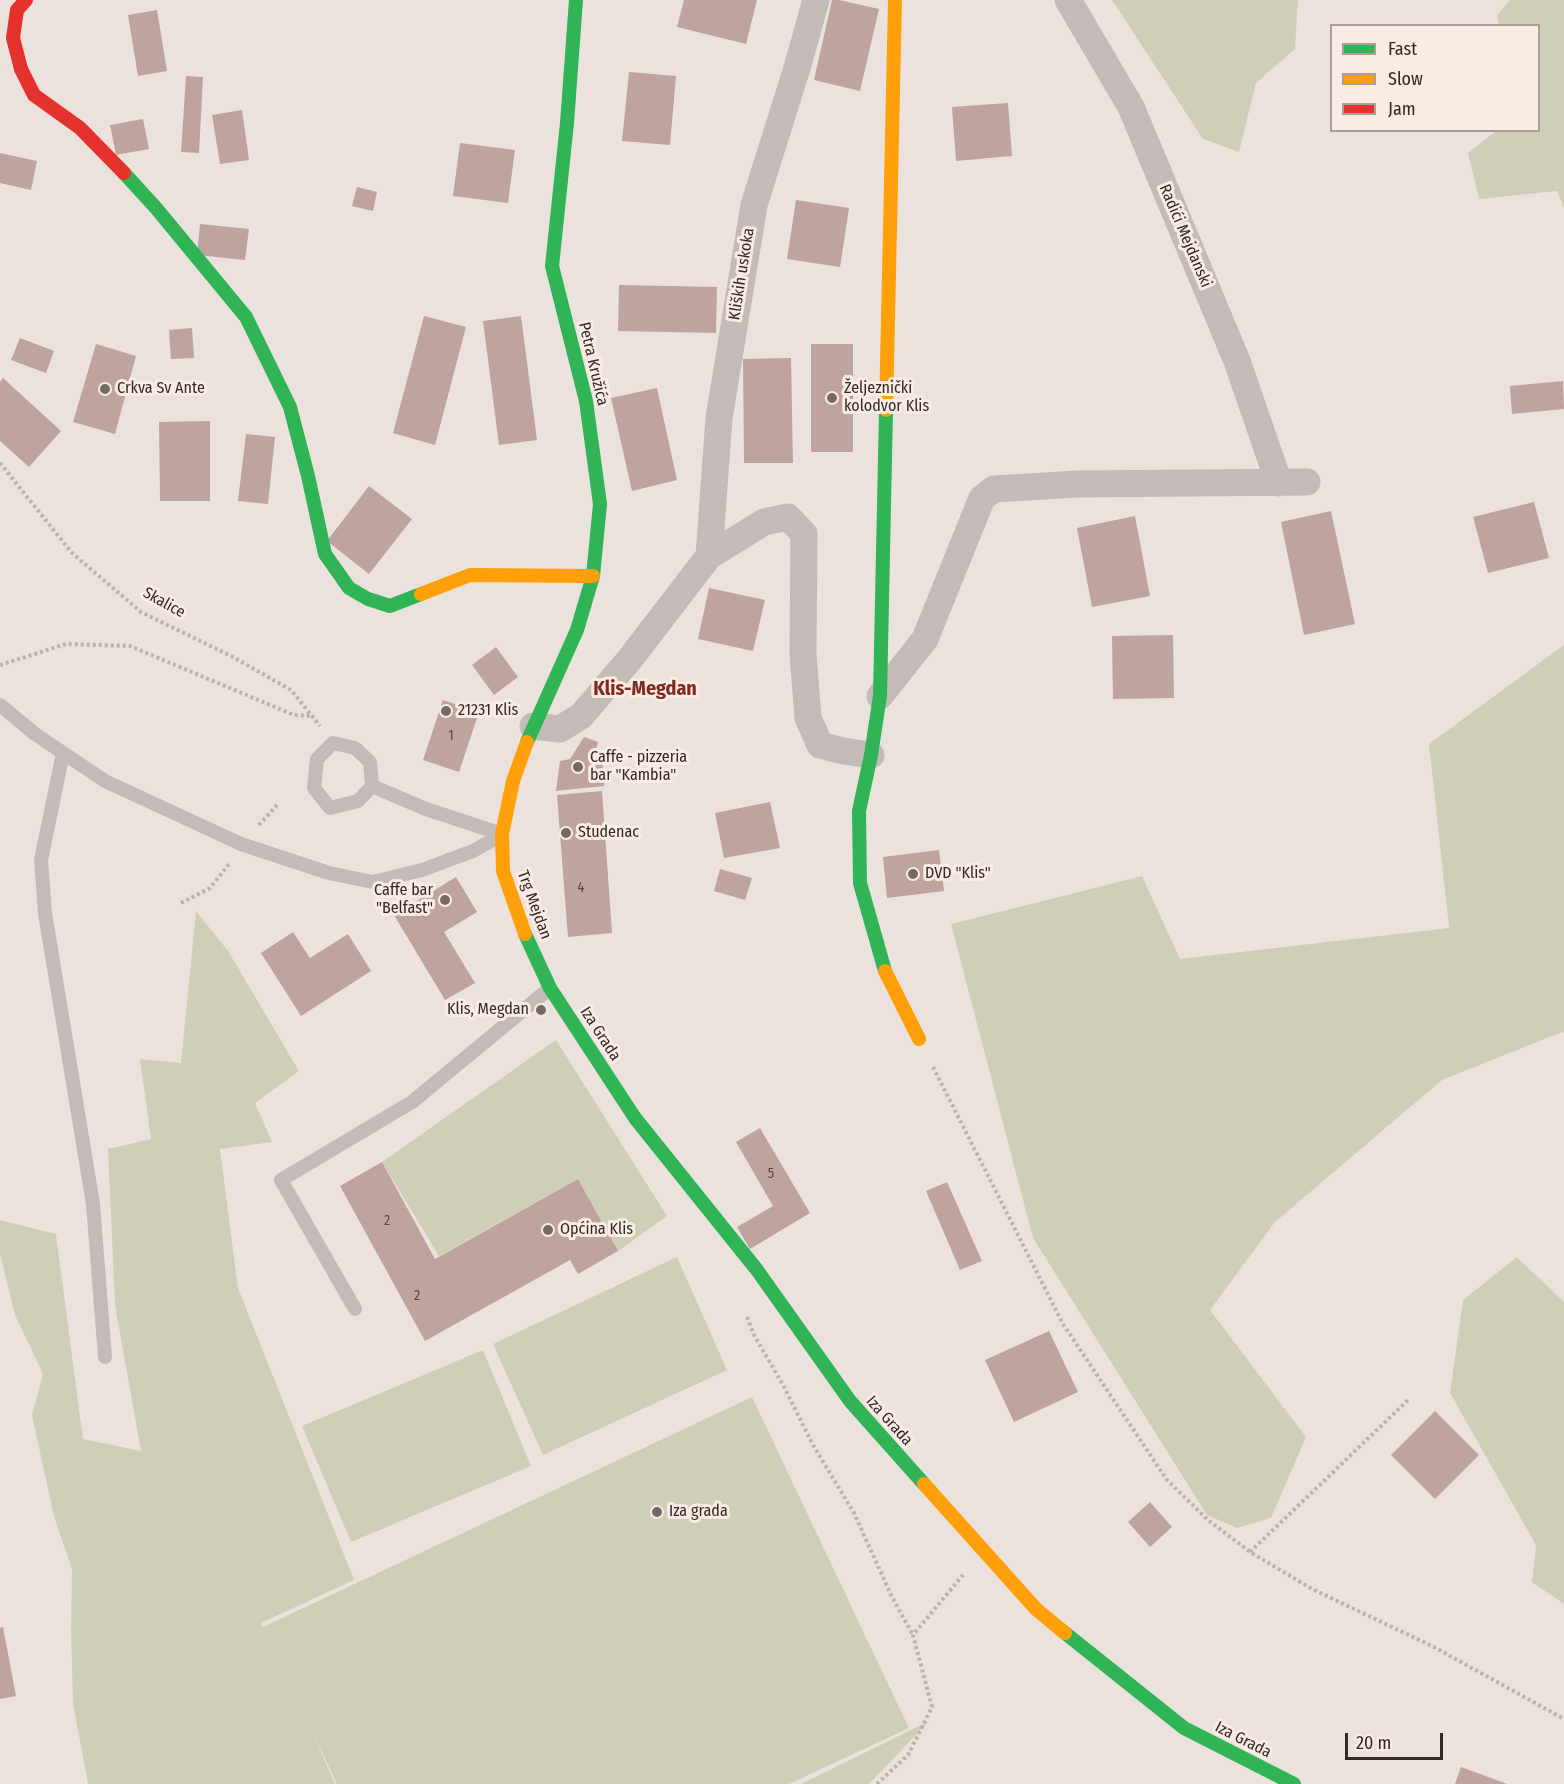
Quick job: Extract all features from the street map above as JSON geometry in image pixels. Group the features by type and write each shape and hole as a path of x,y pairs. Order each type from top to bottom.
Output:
{"street":[{"path":"26,0 17,10 13,38 21,69 34,94 81,128 106,153 156,208 246,318 290,407 325,554 349,588 368,599 390,606 470,575 593,576"},
{"name":"Petra Kružića","path":"533,726 577,630 593,576 600,504 586,401 552,266 567,123 576,0"},
{"name":"Kliških uskoka","path":"709,556 719,418 754,205 816,0"},
{"path":"895,0 880,696 871,756 859,811 860,883 883,968 920,1039"},
{"name":"Radići Mejdanski","path":"1068,0 1131,107 1237,361 1279,483"},
{"path":"880,696 925,639 982,498 994,489 1078,484 1307,482"},
{"path":"533,726 560,729 581,716 630,659 709,556 764,522 788,517 804,534 803,654 808,718 820,745 871,756"},
{"name":"Trg Mejdan","path":"533,726 513,781 502,834 503,871 520,924 550,988"},
{"name":"Iza Grada","path":"550,988 635,1118 757,1270 850,1401 1036,1609 1184,1728 1294,1784"}],"lane":[{"path":"0,705 35,734 105,781 241,844 330,873 374,882 422,870 453,859 473,851 502,834"},
{"path":"333,743 355,748 370,762 372,786 358,801 330,808 314,788 317,759 333,743"},
{"path":"63,753 40,860 45,914 93,1203 105,1357"},
{"path":"372,786 426,808 502,834"},
{"path":"355,1309 281,1180 412,1102 550,988"}],"path":[{"name":"Skalice","path":"0,463 72,553 141,612 233,657 291,690 333,743"},
{"path":"0,665 66,644 130,646 294,715 312,716"},
{"path":"920,1039 1063,1324 1167,1480 1208,1520 1250,1552 1312,1589 1434,1647 1564,1719"},
{"path":"754,1335 783,1385 813,1445 854,1514 892,1597 913,1635 932,1707 908,1755 877,1784"},
{"path":"1250,1552 1408,1400"},
{"path":"913,1635 985,1552"}],"green space":[{"path":"1112,0 1298,0 1295,49 1256,83 1239,152 1203,139"},
{"path":"1510,0 1564,0 1564,208 1557,191 1479,199 1468,153 1495,132 1540,132 1540,24 1499,24 1497,15"},
{"path":"1564,645 1564,1033 1442,1080 1275,1222 1210,1310 1306,1437 1271,1518 1237,1528 1207,1515 1033,1238 951,924 1142,876 1180,959 1449,928 1429,744"},
{"path":"196,911 228,951 299,1071 255,1103 272,1142 220,1149 238,1288 354,1580 261,1623 263,1627 752,1397 909,1728 789,1784 337,1784 313,1734 335,1784 88,1784 73,1703 72,1569 54,1517 32,1415 43,1374 15,1315 0,1254 0,1220 56,1234 83,1439 141,1451 115,1305 108,1149 151,1139 140,1059 181,1063"},
{"path":"556,1040 667,1216 618,1251 578,1179 439,1256 382,1162"},
{"path":"677,1257 727,1370 543,1455 493,1344"},
{"path":"1517,1257 1564,1302 1564,1604 1532,1582 1536,1545 1450,1393 1463,1300"},
{"path":"483,1350 531,1466 351,1542 302,1426"},
{"path":"929,1721 869,1784 801,1784 838,1766"}],"building":[{"path":"684,0 757,0 746,44 677,27"},
{"path":"832,0 879,9 860,91 814,80"},
{"path":"157,10 167,71 138,76 128,15"},
{"path":"629,72 676,76 670,145 622,141"},
{"path":"186,76 203,77 199,153 181,152"},
{"path":"1008,103 1012,156 956,161 952,107"},
{"path":"242,110 249,160 220,164 212,115"},
{"path":"143,119 149,149 116,155 110,125"},
{"path":"460,143 515,150 508,203 453,196"},
{"path":"0,153 37,161 31,190 0,183"},
{"path":"357,187 377,192 373,211 352,206"},
{"path":"796,200 849,208 840,267 787,259"},
{"path":"200,224 249,229 245,260 197,255"},
{"path":"619,285 717,287 716,333 618,331"},
{"path":"424,316 466,327 435,445 393,433"},
{"path":"521,316 537,440 499,445 483,321"},
{"path":"192,328 194,358 171,359 169,330"},
{"path":"20,338 54,351 46,373 11,360"},
{"name":"Crkva Sv Ante","path":"96,344 136,356 115,434 73,422"},
{"name":"Željeznički kolodvor Klis","path":"811,344 853,344 853,452 811,452"},
{"path":"791,358 793,463 744,463 743,359"},
{"path":"3,378 61,431 29,467 0,441 0,382"},
{"path":"1563,381 1564,409 1512,414 1510,386"},
{"path":"657,388 677,480 632,491 611,398"},
{"path":"210,421 210,501 160,501 159,422"},
{"path":"246,434 275,437 268,504 238,501"},
{"path":"369,486 412,519 369,574 327,541"},
{"path":"1534,502 1549,558 1488,573 1473,517"},
{"path":"1331,511 1355,624 1304,635 1281,522"},
{"path":"1135,516 1150,596 1092,607 1077,528"},
{"path":"709,588 765,600 753,651 698,639"},
{"path":"1173,635 1174,698 1113,699 1112,636"},
{"path":"496,647 518,677 494,695 472,665"},
{"path":"443,700 479,712 459,772 423,760"},
{"path":"584,737 598,742 594,759 602,758 604,786 556,791 560,761 570,759"},
{"path":"602,791 612,933 568,937 557,795"},
{"path":"770,802 780,848 724,858 715,813"},
{"name":"DVD \"Klis\"","path":"939,850 944,891 887,898 883,857"},
{"path":"720,869 752,878 745,900 714,891"},
{"path":"456,877 477,912 444,932 475,983 445,1000 394,915"},
{"path":"293,932 310,958 348,934 371,971 301,1016 261,953"},
{"path":"760,1128 810,1213 750,1249 737,1227 773,1206 736,1142"},
{"path":"382,1162 435,1259 578,1179 618,1251 578,1274 570,1260 425,1341 340,1186"},
{"path":"947,1182 982,1261 960,1270 926,1191"},
{"path":"1049,1331 1078,1392 1014,1422 985,1360"},
{"path":"1435,1411 1479,1455 1435,1499 1391,1455"},
{"path":"1150,1502 1172,1527 1150,1547 1128,1522"},
{"path":"3,1627 16,1696 0,1699 0,1628"},
{"path":"1461,1767 1507,1784 1455,1784"}],"traffic: fast":[{"path":"527,742 577,630 593,576 600,504 586,401 552,266 567,123 576,0"},
{"path":"124,173 246,317 290,407 325,554 349,588 368,599 390,606 421,594"},
{"path":"885,971 860,883 859,811 880,696 886,410"},
{"path":"525,934 550,988 635,1118 757,1270 850,1401 924,1484"},
{"path":"1065,1633 1184,1728 1294,1784"}],"traffic: slow":[{"path":"886,410 895,0"},
{"path":"421,594 470,575 593,576"},
{"path":"525,934 503,871 502,834 513,781 527,742"},
{"path":"885,971 919,1039"},
{"path":"924,1484 1036,1609 1065,1633"}],"traffic: jam":[{"path":"26,0 17,10 13,38 21,69 34,95 80,128 124,173"}],"place":[{"name":"Crkva Sv Ante","path":"105,389"},
{"name":"Željeznički kolodvor Klis","path":"832,398"},
{"name":"21231 Klis","path":"446,711"},
{"name":"Caffe - pizzeria bar \"Kambia\"","path":"578,767"},
{"name":"Studenac","path":"566,833"},
{"name":"DVD \"Klis\"","path":"913,874"},
{"name":"Caffe bar \"Belfast\"","path":"445,900"},
{"name":"Klis, Megdan","path":"541,1010"},
{"name":"Općina Klis","path":"548,1230"},
{"name":"Iza grada","path":"657,1512"}],"district":[{"name":"Klis-Megdan","path":"645,689"}]}
